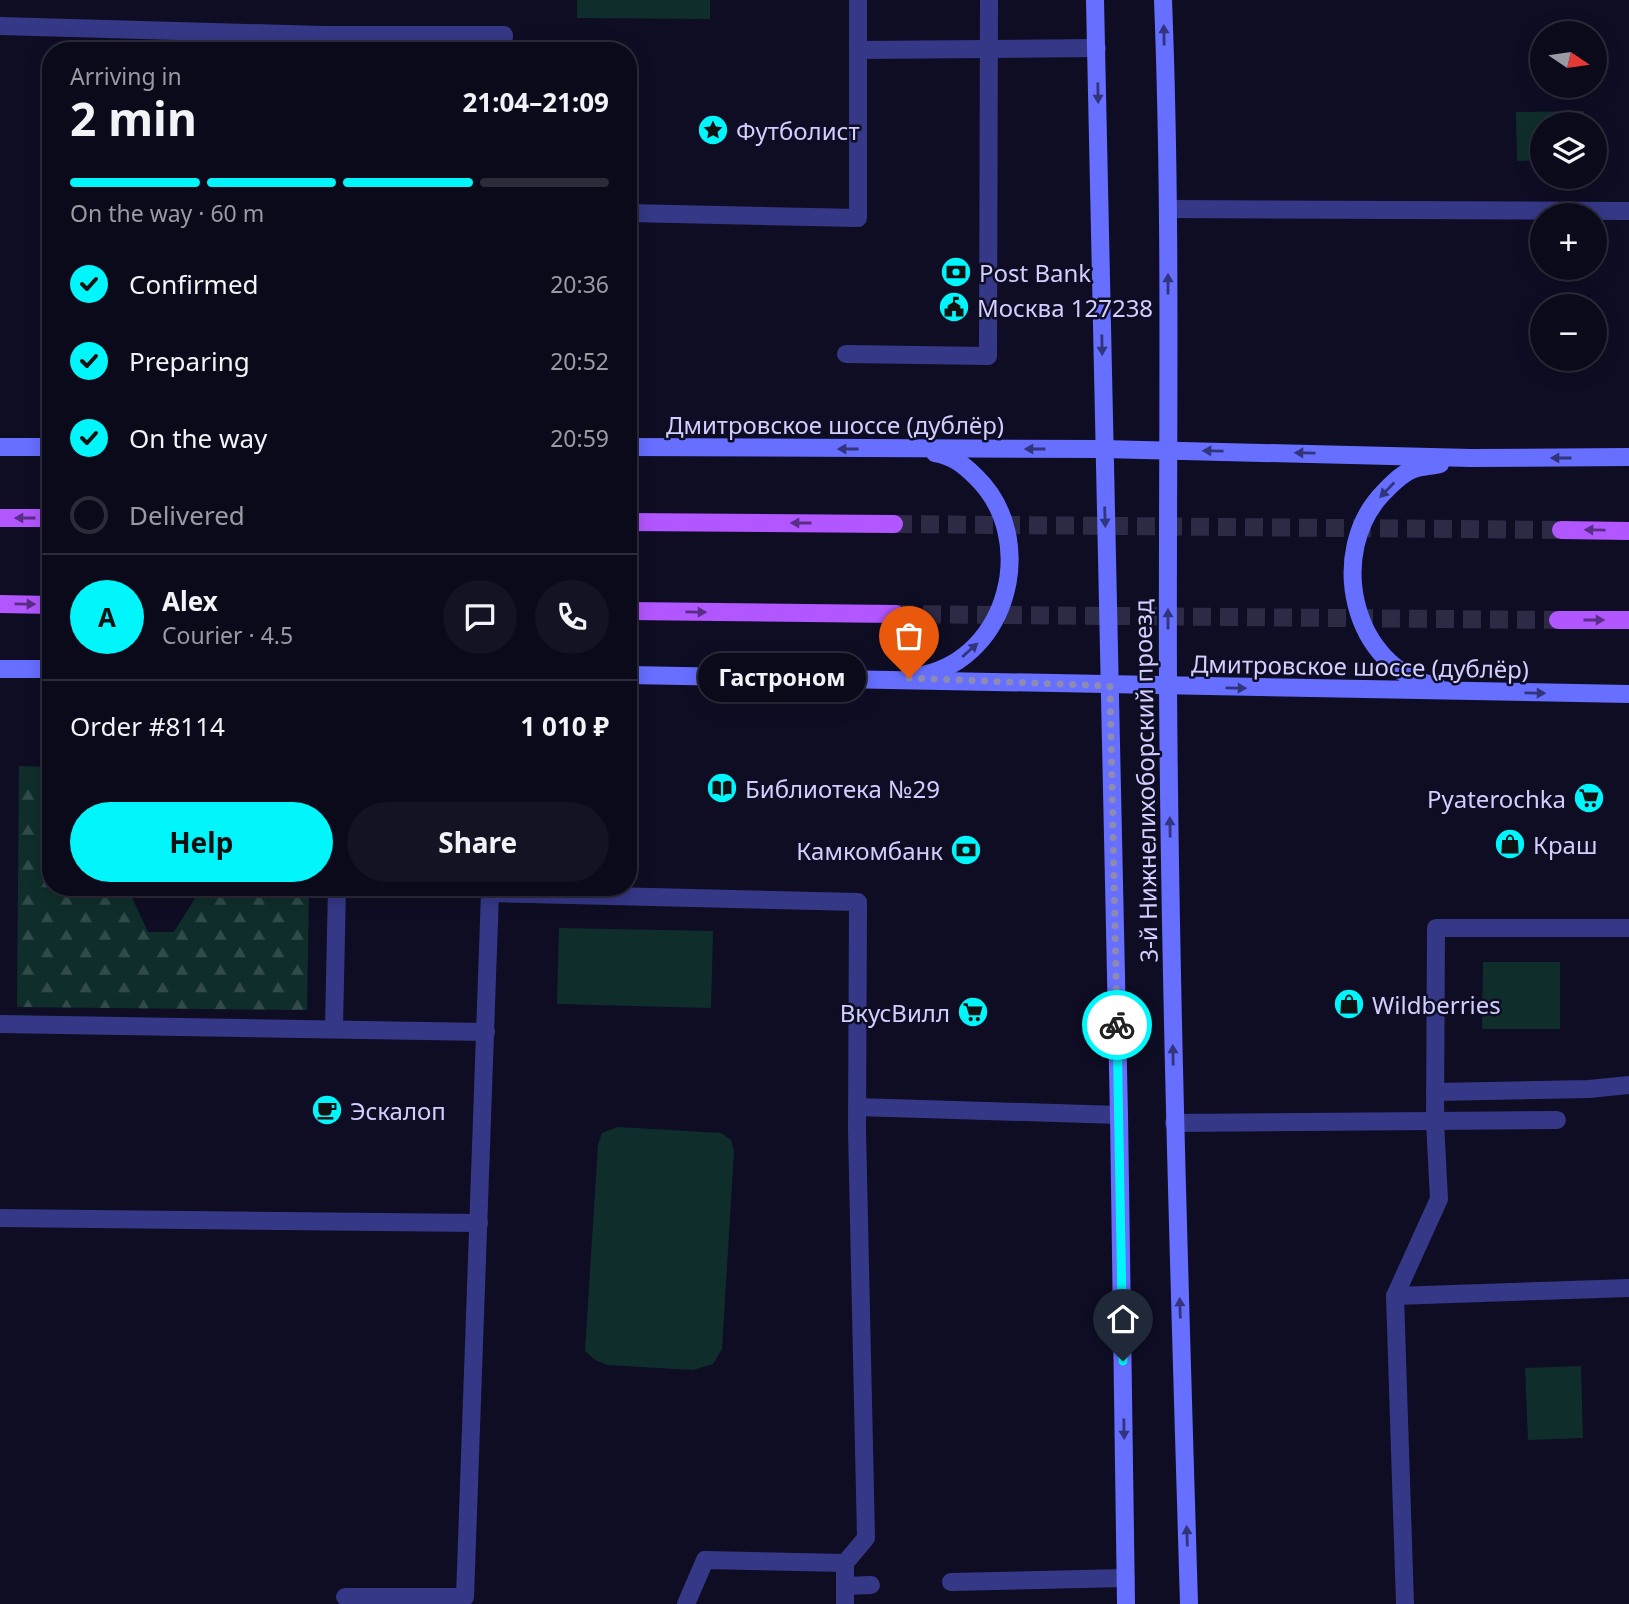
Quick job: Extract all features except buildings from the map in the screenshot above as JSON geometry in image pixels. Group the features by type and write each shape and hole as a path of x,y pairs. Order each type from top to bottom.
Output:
{"main road":[{"name":"3-й Нижнелихоборский проезд","path":"1095,0 1119,1115 1126,1604"},
{"name":"3-й Нижнелихоборский проезд","path":"1163,0 1168,209 1168,687 1174,1123 1189,1604"},
{"path":"0,447 42,447"},
{"name":"Дмитровское шоссе (дублёр)","path":"637,447 1103,449 1471,458 1629,457"},
{"path":"909,678 933,673 952,664 970,652 984,636 996,619 1004,600 1011,559 1009,538 1002,518 994,499 981,482 966,467 949,456 916,449"},
{"path":"1467,692 1427,684 1392,663 1377,648 1357,612 1351,571 1353,550 1368,512 1395,481 1412,469 1471,458"},
{"path":"0,518 42,518"},
{"path":"637,522 894,524"},
{"path":"1561,530 1629,531"},
{"path":"0,604 42,605"},
{"path":"637,611 896,614"},
{"path":"1558,620 1629,620"},
{"path":"0,669 42,669"},
{"name":"Дмитровское шоссе (дублёр)","path":"637,675 909,678 1110,686 1629,694"}],"lane":[{"path":"637,213 858,218 858,0"},
{"path":"846,354 988,356 989,0"},
{"path":"0,26 304,42"},
{"path":"346,42 504,35 504,42"},
{"path":"858,50 1097,48"},
{"path":"1168,209 1629,211"},
{"path":"334,1028 337,896"},
{"path":"345,1597 465,1597 490,896"},
{"path":"637,896 858,902 857,1107 866,1538 845,1563 845,1595 871,1585"},
{"path":"1405,1604 1395,1296 1438,1199 1435,1122 1436,928 1629,928"},
{"path":"0,1024 486,1032"},
{"path":"1435,1092 1589,1089 1629,1085"},
{"path":"857,1107 1119,1115"},
{"path":"1174,1123 1557,1120"},
{"path":"0,1218 479,1223"},
{"path":"1395,1296 1629,1288"},
{"path":"686,1604 705,1560 845,1563"},
{"path":"951,1582 1126,1578"}],"green space":[{"path":"577,0 710,0 710,19 577,18"},
{"path":"1584,111 1530,112 1530,160 1517,161 1516,112"},
{"path":"19,766 42,767 42,896 131,896 148,932 174,932 196,896 309,896 307,1010 17,1007"},
{"path":"559,928 713,931 711,1008 557,1004"},
{"path":"1483,962 1560,962 1560,1029 1482,1029"},
{"path":"618,1127 721,1133 731,1140 734,1151 722,1349 713,1364 693,1370 607,1365 595,1360 585,1351 598,1145 602,1133"},
{"path":"1581,1366 1583,1438 1528,1440 1525,1368"}],"tunnel":[{"path":"894,524 1561,530"},
{"path":"896,614 1558,620"}],"way so far":[{"path":"909,678 1110,686 1117,1025"}],"place":[{"name":"Футболист","path":"713,130"},
{"name":"Post Bank","path":"956,272"},
{"name":"Москва 127238","path":"954,307"},
{"name":"Гастроном","path":"909,678"},
{"name":"Библиотека №29","path":"722,788"},
{"name":"Pyaterochka","path":"1589,798"},
{"name":"Краш","path":"1510,844"},
{"name":"Камкомбанк","path":"966,850"},
{"name":"Wildberries","path":"1349,1004"},
{"name":"ВкусВилл","path":"973,1012"},
{"name":"Эскалоп","path":"327,1110"}],"route":[{"path":"1117,1025 1123,1361"}]}
